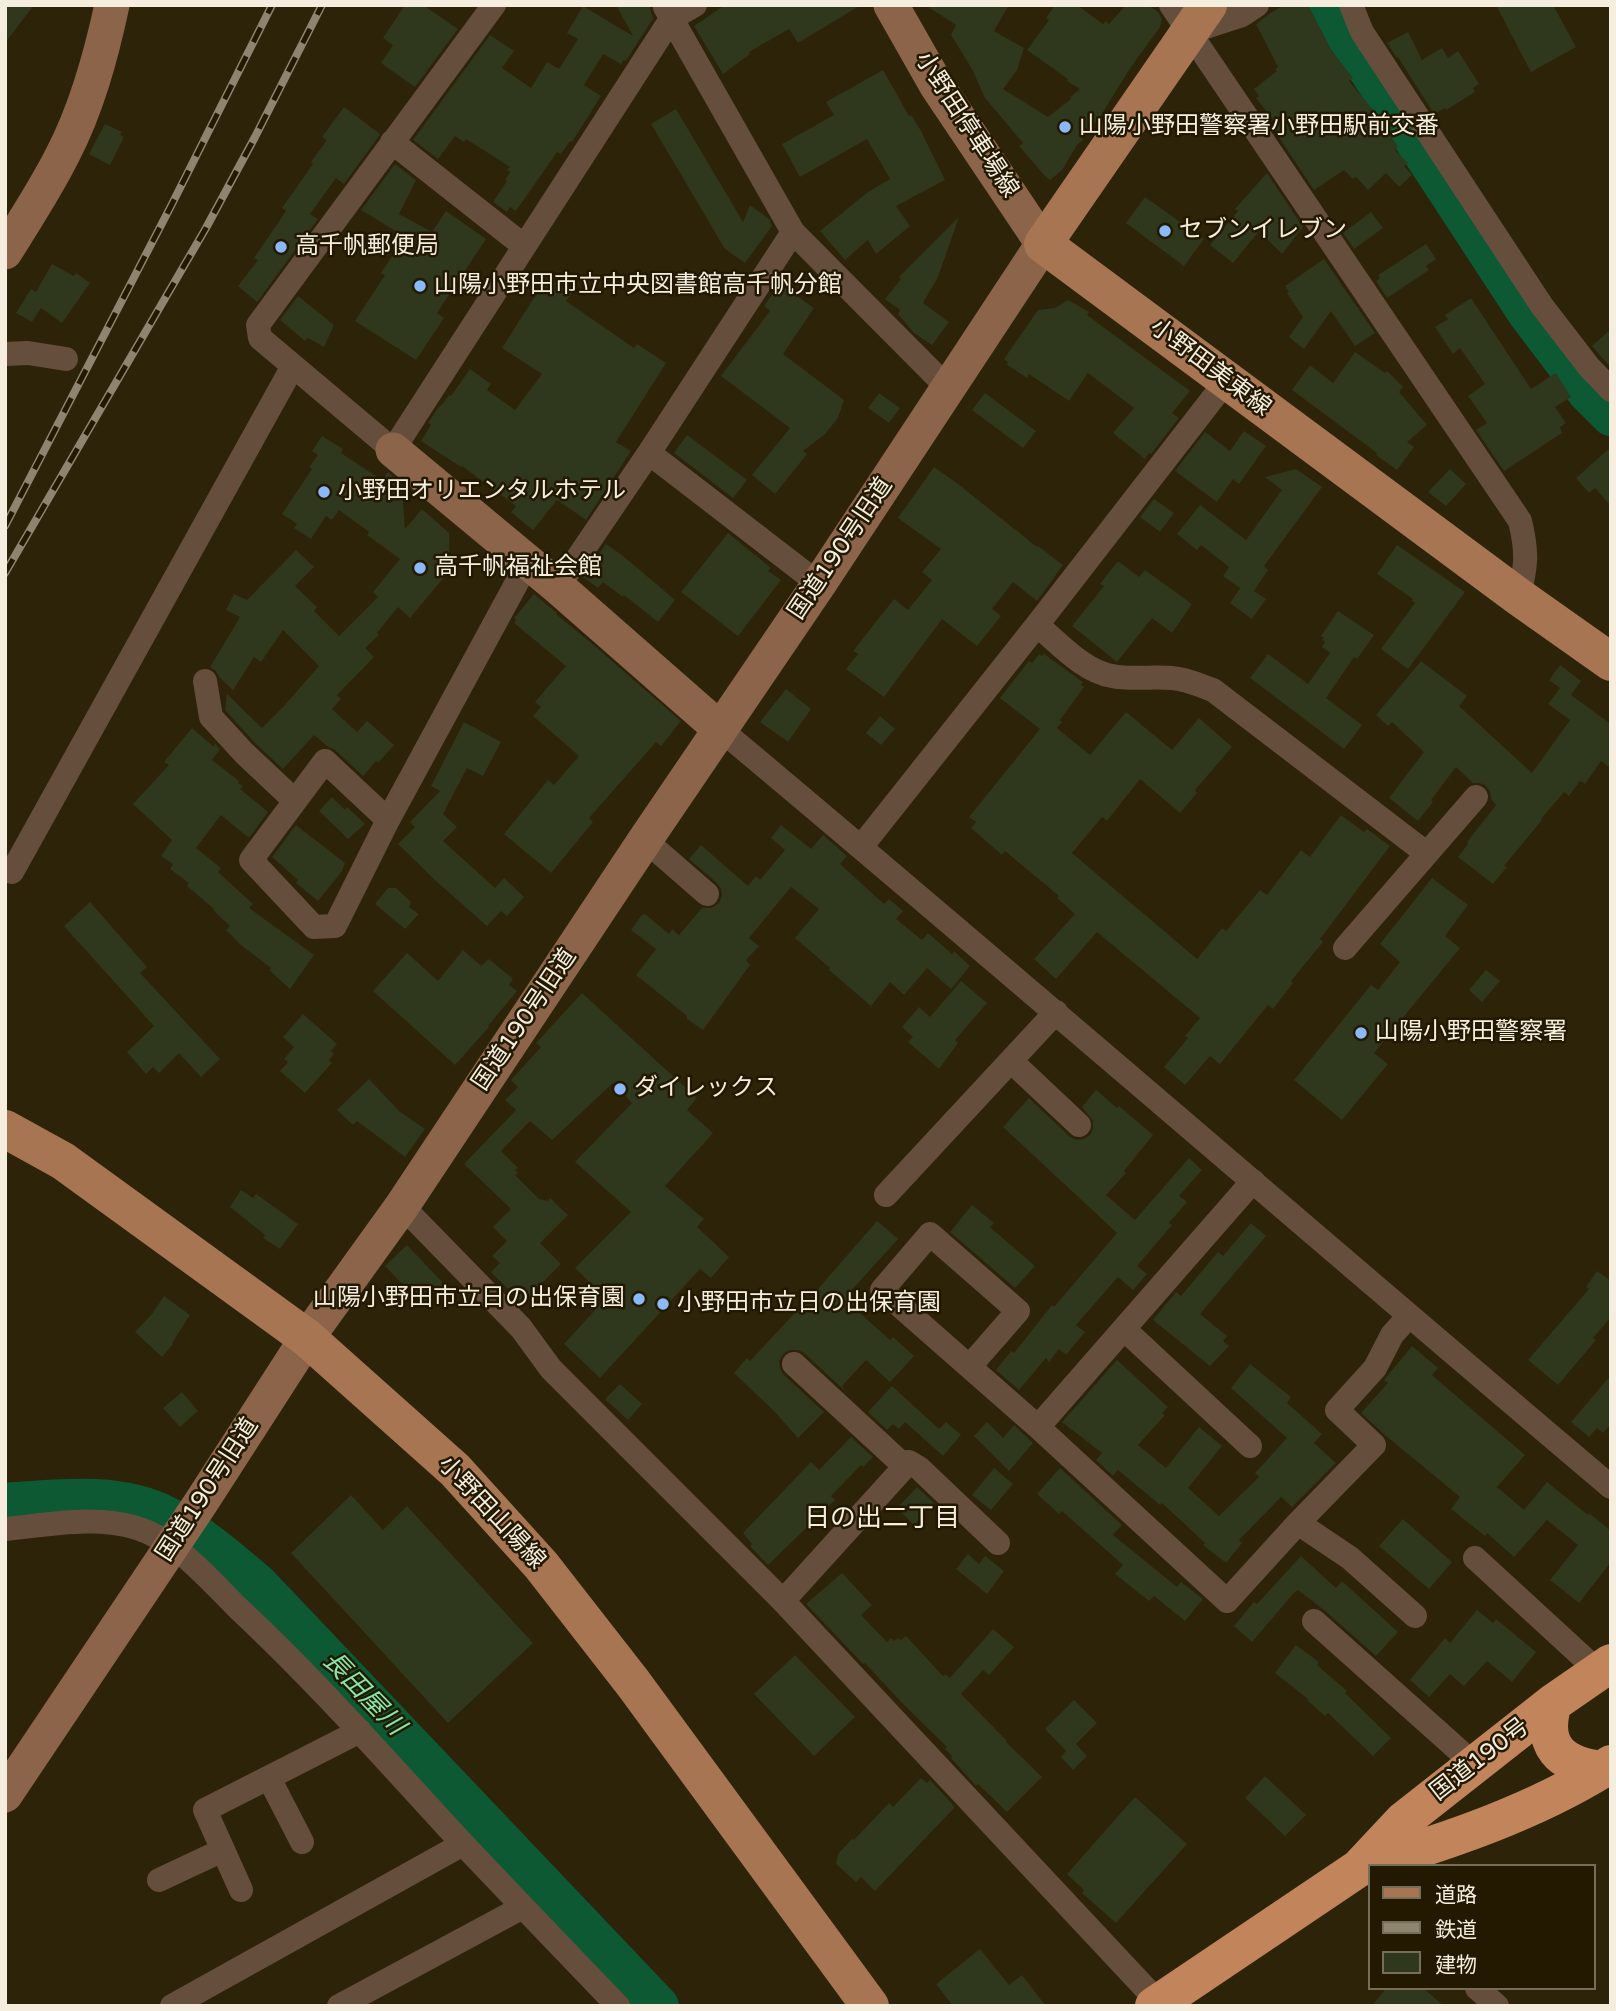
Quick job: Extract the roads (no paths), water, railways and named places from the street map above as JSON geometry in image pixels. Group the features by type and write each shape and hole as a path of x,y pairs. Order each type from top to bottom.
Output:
{"highway":[{"name":"国道190号","path":"1371,1864 1403,1821 1553,1703 1604,1667"},
{"path":"1553,1703 1548,1727 1549,1738 1555,1748 1570,1763 1584,1768 1606,1767"},
{"name":"国道190号","path":"1387,1864 1558,1795 1606,1767"},
{"name":"国道190号","path":"1158,2005 1364,1873"}],"main road":[{"path":"1043,244 1189,14"},
{"name":"小野田美東線","path":"1043,244 1519,597 1611,662"},
{"name":"小野田山陽線","path":"5,1129 63,1161 307,1338 455,1470 541,1565 634,1683 870,2006"}],"street":[{"path":"5,252 34,207 64,152 91,85 112,5"},
{"path":"494,5 258,325 260,338 558,587 720,729 1056,1012 1611,1487"},
{"path":"393,450 524,246 667,12 695,5"},
{"name":"小野田停車場線","path":"891,5 937,86 1043,244"},
{"path":"1189,14 1242,15 1257,5"},
{"path":"1351,5 1362,32 1542,306 1589,368 1611,390"},
{"path":"667,12 793,232 948,388"},
{"path":"1189,14 1520,521 1527,560 1519,597"},
{"path":"391,142 524,246"},
{"path":"558,587 793,232"},
{"name":"国道190号旧道","path":"5,1795 200,1504 307,1338 402,1206 819,584 1043,244"},
{"path":"5,354 28,353 66,359"},
{"path":"5,869 12,872 293,366"},
{"path":"861,847 1227,380"},
{"path":"649,453 819,584"},
{"path":"388,820 325,761 251,860 314,927 335,926 388,820 528,562"},
{"path":"1037,625 1089,668 1110,676 1170,678 1191,681 1213,690 1426,853"},
{"path":"205,681 211,717 244,753 294,800"},
{"path":"1345,948 1476,797"},
{"path":"645,840 707,894"},
{"path":"886,1195 1056,1012"},
{"path":"1011,1061 1079,1125"},
{"path":"1038,1427 1253,1181"},
{"path":"402,1206 521,1328 551,1369 783,1601 1158,2005"},
{"path":"970,1366 1018,1311 930,1234 882,1290 1038,1427 1227,1601 1374,1445 1337,1410 1375,1368 1392,1335 1409,1316"},
{"path":"1124,1329 1250,1446"},
{"path":"794,1363 901,1463 909,1462 919,1468 998,1543"},
{"path":"783,1601 909,1462"},
{"path":"5,1529 75,1522 111,1522 139,1528 174,1543 360,1731 610,2004"},
{"path":"1298,1523 1350,1558 1415,1616"},
{"path":"1475,1558 1604,1667"},
{"path":"1314,1621 1357,1674 1474,1765"},
{"path":"241,1890 205,1810 360,1731"},
{"path":"269,1779 302,1842"},
{"path":"172,2006 463,1844"},
{"path":"159,1880 223,1850"},
{"path":"339,2006 523,1907"},
{"path":"1479,1990 1497,2006"}],"waterway":[{"path":"1326,5 1528,314 1587,392 1611,416"},
{"name":"長田屋川","path":"5,1503 88,1499 130,1503 168,1517 215,1548 258,1584 659,2006"}],"railway":[{"path":"5,526 272,5"},
{"path":"5,573 206,228 322,5"}],"place":[{"name":"山陽小野田警察署小野田駅前交番","path":"1065,127"},
{"name":"セブンイレブン","path":"1165,231"},
{"name":"高千帆郵便局","path":"281,247"},
{"name":"山陽小野田市立中央図書館高千帆分館","path":"420,286"},
{"name":"小野田オリエンタルホテル","path":"324,492"},
{"name":"高千帆福祉会館","path":"420,568"},
{"name":"山陽小野田警察署","path":"1361,1033"},
{"name":"ダイレックス","path":"620,1089"},
{"name":"山陽小野田市立日の出保育園","path":"639,1299"},
{"name":"小野田市立日の出保育園","path":"663,1304"}],"district":[{"name":"日の出二丁目","path":"882,1519"}]}
